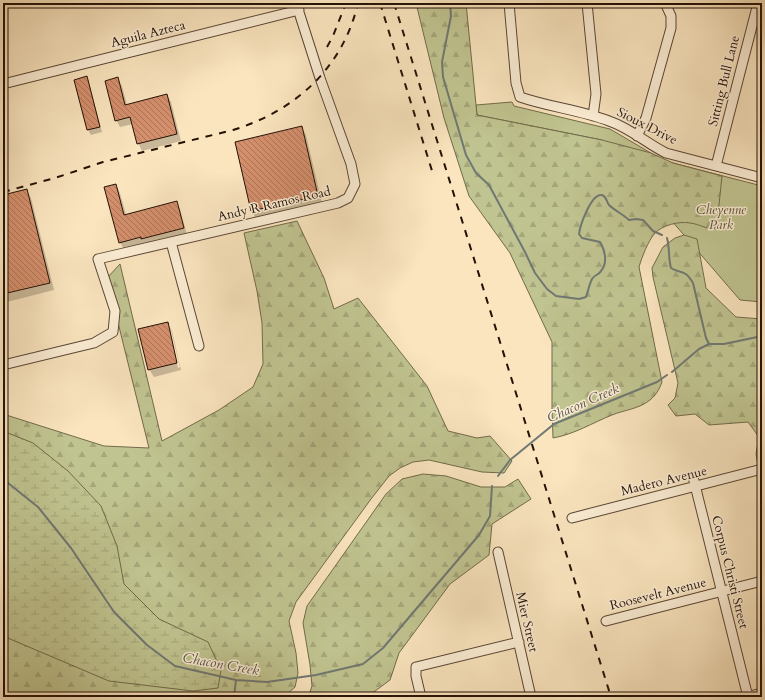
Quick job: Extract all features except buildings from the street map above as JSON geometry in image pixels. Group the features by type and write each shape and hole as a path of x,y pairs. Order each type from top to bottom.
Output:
{"street":[{"name":"Sioux Drive","path":"509,3 516,83 520,97 609,120 666,153 762,178"},
{"path":"587,3 596,94 592,116"},
{"name":"Sitting Bull Lane","path":"716,166 758,3"},
{"path":"637,136 646,118 671,28 670,16 666,5"},
{"name":"Aguila Azteca","path":"3,84 298,6"},
{"name":"Andy R Ramos Road","path":"3,365 94,342 113,332 115,311 98,259 338,203 348,198 355,184 351,164 320,78 298,6"},
{"path":"171,242 199,346"},
{"name":"Madero Avenue","path":"572,518 694,482 762,469"},
{"name":"Corpus Christi Street","path":"694,482 747,697"},
{"name":"Mier Street","path":"498,552 532,697"},
{"name":"Roosevelt Avenue","path":"606,621 762,581"},
{"path":"421,697 416,676 416,667 519,642"},
{"path":"747,697 762,693"}],"green space":[{"path":"416,3 466,3 477,115 602,140 651,153 673,163 722,176 717,224 714,229 686,223 671,224 662,228 652,236 640,263 639,267 662,382 656,394 646,403 612,415 576,431 553,438 552,342 510,253 469,196 444,118"},
{"name":"Cheyenne Park","path":"512,102 514,106 610,129 661,159 762,186 762,302 740,300 602,140 477,115 476,105"},
{"path":"297,221 324,278 334,309 358,298 427,386 448,431 477,438 490,436 512,461 504,473 482,472 429,460 413,462 400,468 389,476 296,602 289,621 296,653 298,673 295,687 286,695 278,697 18,697 3,692 3,414 104,446 149,448 107,278 120,264 162,441 219,410 253,387 263,364 262,323 257,291 244,233"},
{"path":"684,235 697,239 706,288 736,317 762,319 762,464 758,465 756,454 759,437 748,422 709,425 695,414 676,416 668,405 675,398 678,383 652,268 663,247 675,238"},
{"path":"3,431 33,443 68,471 101,506 117,546 124,584 159,619 208,642 221,670 218,688 193,691 109,681 3,636"},
{"path":"423,474 446,476 481,487 505,487 518,479 531,499 492,524 489,555 450,584 399,653 390,680 367,697 312,697 310,692 312,686 310,665 303,623 307,606 386,494 402,479"}],"waterway":[{"path":"450,3 451,16 442,62 443,77 466,155 476,173 489,185 535,273 547,289 556,296 579,299 586,297 592,279 603,268 605,256 600,242 582,238 579,234 581,224 590,204 598,196 604,196 609,205 629,220 643,220 653,231 662,235"},
{"path":"667,238 671,268 687,275 693,283 706,338 709,344"},
{"name":"Chacon Creek","path":"672,372 699,349 709,344 724,344 762,336"},
{"name":"Chacon Creek","path":"498,476 510,460 554,424 657,382 667,375"},
{"name":"Chacon Creek","path":"3,479 38,507 71,548 114,612 147,645 175,666 236,680 267,682 316,675 363,664 383,648 479,535 490,516 492,486"},
{"path":"234,697 236,680"}],"railway":[{"path":"327,47 346,3"},
{"path":"3,192 55,178 103,162 233,130 256,122 277,111 296,99 313,84 328,67 341,48 351,26 358,3"},
{"path":"380,3 433,174"},
{"path":"394,3 611,697"}]}
